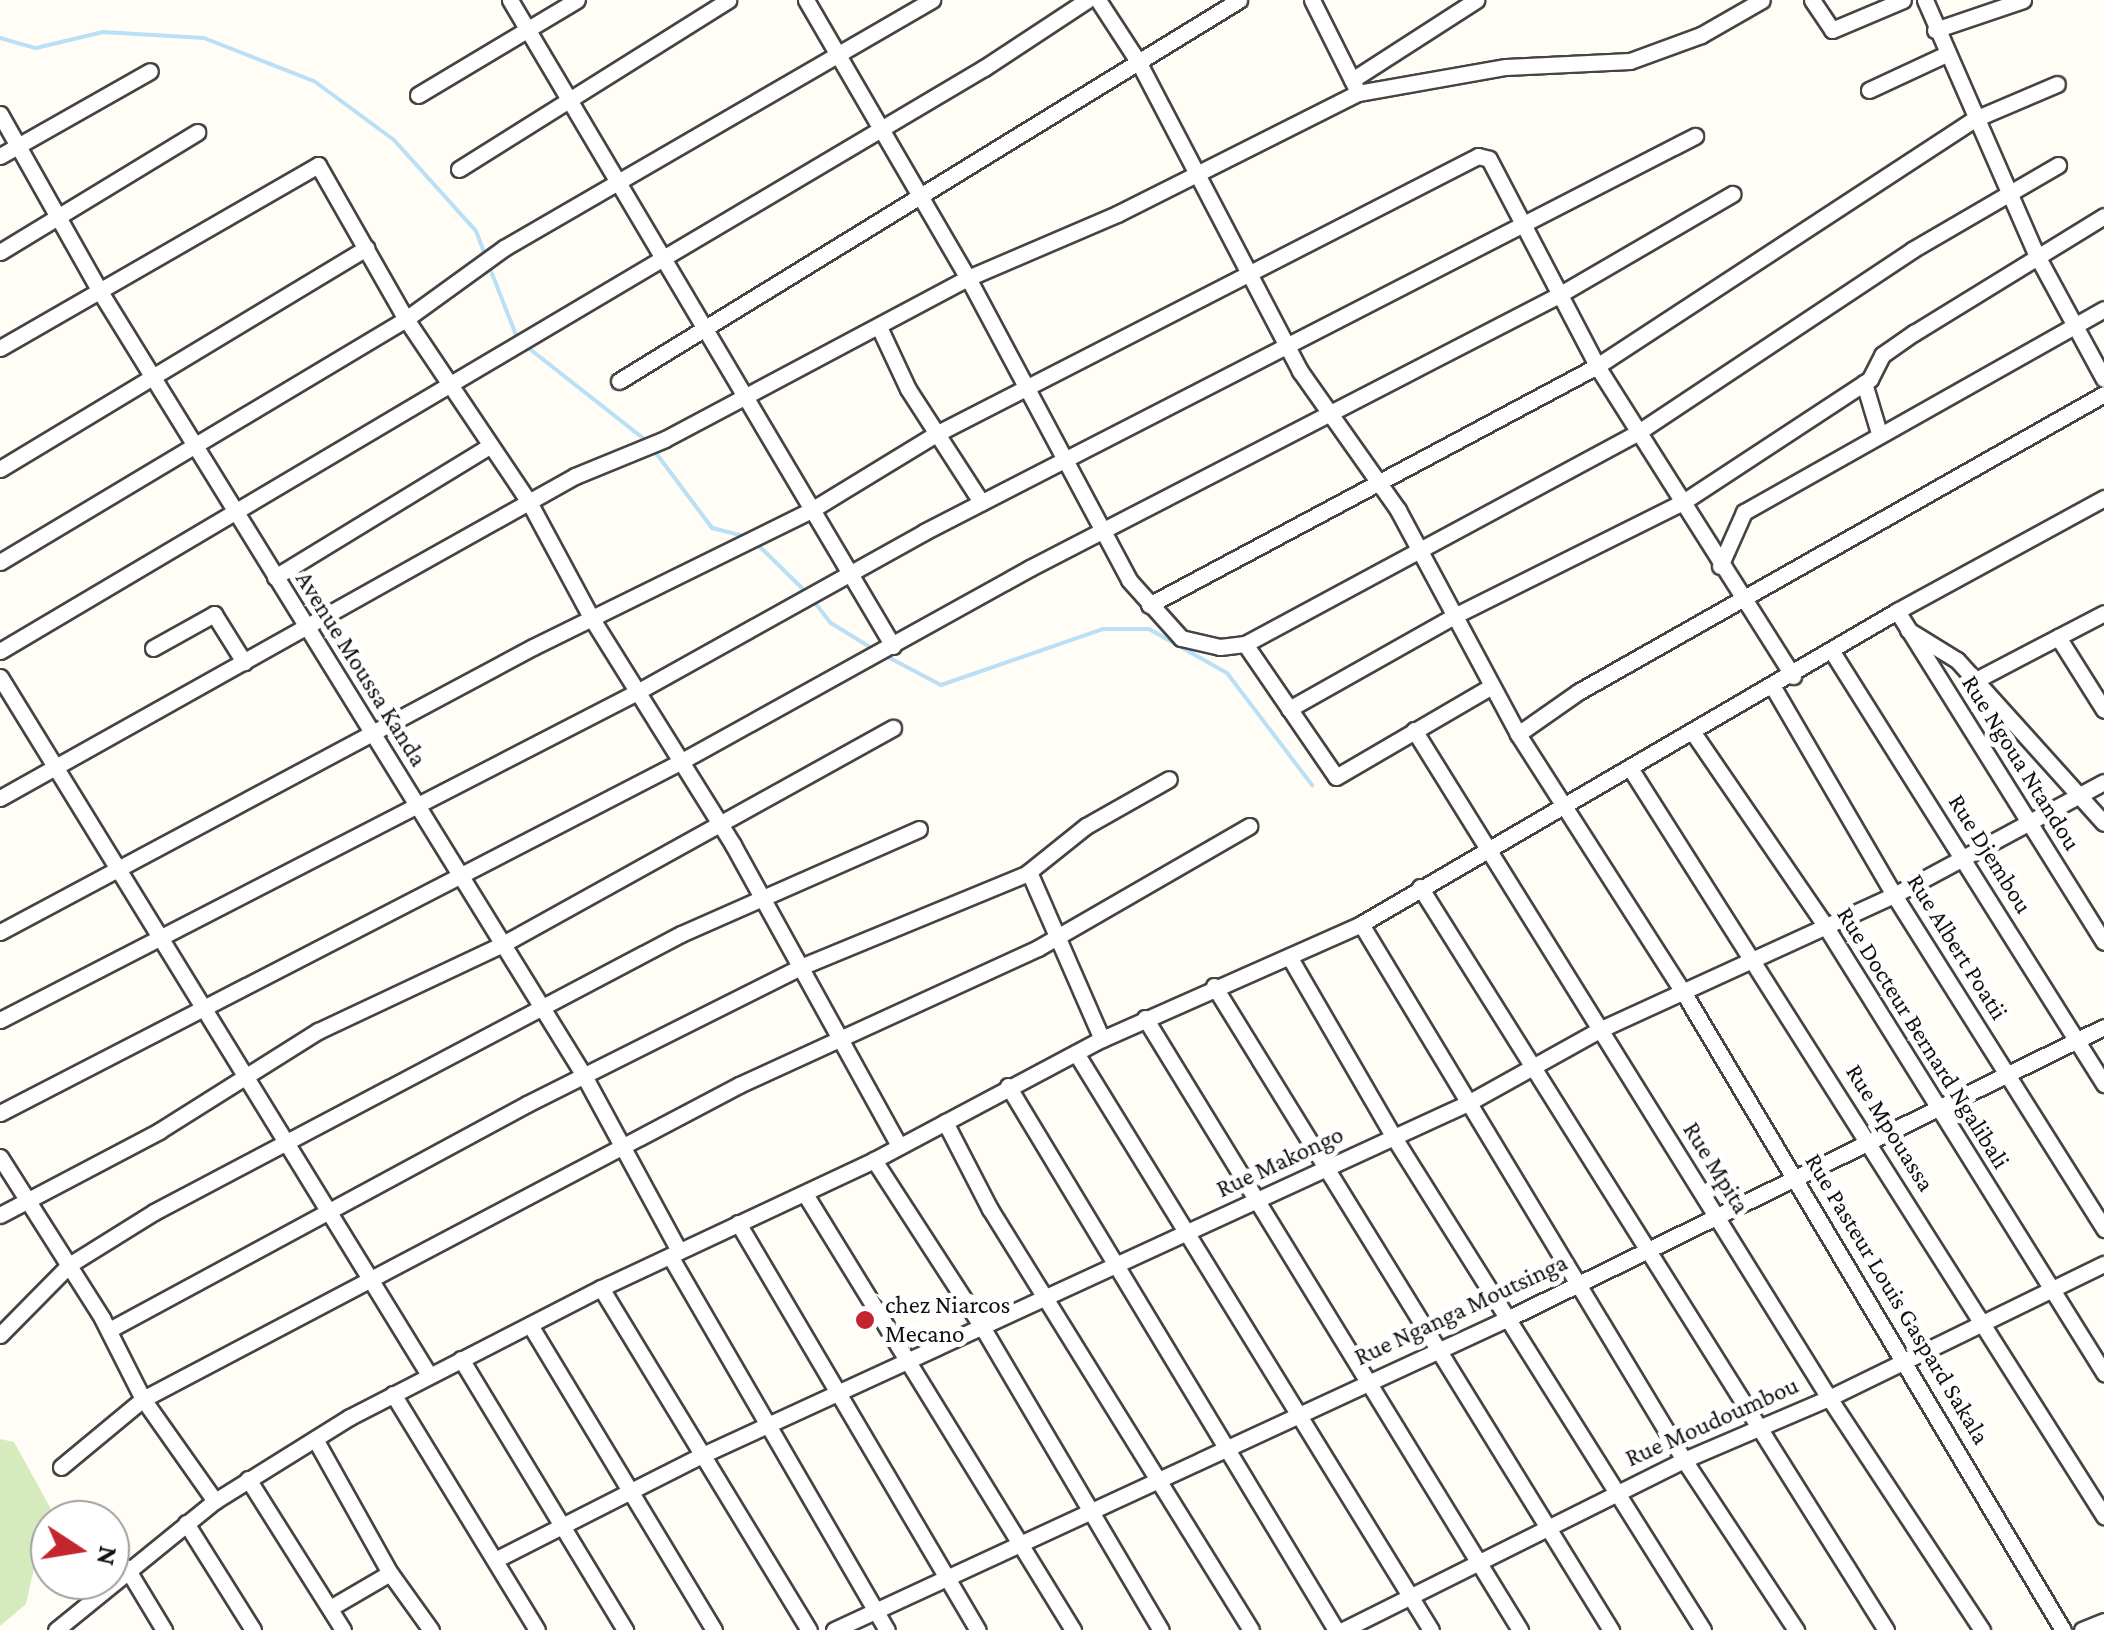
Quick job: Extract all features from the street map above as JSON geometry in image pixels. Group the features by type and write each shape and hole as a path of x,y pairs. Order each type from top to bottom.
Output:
{"street":[{"path":"510,0 892,646"},
{"path":"418,94 576,0"},
{"path":"459,169 728,0"},
{"path":"806,0 837,60 968,278 1103,532 1149,604 1181,638 1220,647 1245,644 1419,546 1640,431 2008,192 2058,165"},
{"path":"0,562 406,319 504,248 837,60 932,0"},
{"path":"0,651 236,514 1087,0"},
{"name":"Rue Pasteur Louis Gaspard Sakala","path":"1098,0 1139,63 1285,345 1419,546 1490,687 1685,995 1906,1359 2064,1630"},
{"path":"619,380 1239,0"},
{"path":"0,798 530,502 968,278 1196,172 1355,86 1476,0"},
{"path":"1355,86 1506,67 1630,61 1701,35 1762,0"},
{"path":"1812,0 1832,30 1904,0"},
{"path":"1925,0 1944,55 2036,254 2104,379"},
{"path":"1934,30 2022,0"},
{"path":"1316,2 1355,86"},
{"path":"1869,90 1944,55"},
{"path":"0,156 150,71"},
{"path":"1149,604 1597,366 1975,119 2057,84"},
{"name":"Avenue Moussa Kanda","path":"0,114 99,290 584,1074 767,1425 888,1630"},
{"path":"0,252 197,132"},
{"path":"0,1020 166,938 414,802 637,692 981,502 1695,136"},
{"path":"0,932 371,733 813,509 936,434 1478,156 1489,159 1519,226 1597,366 1740,599 1793,676"},
{"path":"0,348 313,165 367,248 406,319 530,502 592,619 721,828 898,1146"},
{"path":"0,1114 680,762 1103,532 1557,296 1732,194"},
{"path":"1289,709 1454,616 1683,502 1864,383 1882,355 2036,254 2104,216"},
{"path":"0,469 367,248"},
{"path":"1720,566 1744,512 1879,432 2104,309"},
{"path":"878,327 936,434 981,502"},
{"path":"1864,383 1879,432"},
{"path":"1518,734 1740,599 2104,394"},
{"path":"275,578 490,446"},
{"path":"130,1564 248,1478 393,1394 600,1288 874,1160 1008,1086 1144,1018 1290,958 1360,924 1773,688 1897,611 2104,498"},
{"name":"Rue Ngoua Ntandou","path":"1897,611 2104,942"},
{"path":"152,648 214,614 244,662"},
{"path":"1976,680 2104,614"},
{"path":"1908,630 1935,642 1976,680 2104,824"},
{"path":"2058,636 2104,710"},
{"path":"1245,644 1336,778 1490,687"},
{"name":"Rue Djembou","path":"1832,650 2104,1084"},
{"path":"0,677 207,1004 285,1146 429,1375"},
{"name":"Rue Albert Poatii","path":"1773,688 1894,896 2104,1229"},
{"path":"0,1216 25,1206 248,1078 318,1031 503,944 721,828 893,728"},
{"name":"Rue Mpita","path":"1414,730 1829,1398 1982,1630"},
{"name":"Rue Docteur Bernard Ngalibali","path":"1694,734 1826,928 2104,1373"},
{"name":"Rue Mpouassa","path":"1630,768 2104,1516"},
{"path":"109,1330 584,1074 798,968 1029,872 1086,826 1169,779"},
{"name":"Rue Makongo","path":"495,1560 767,1425 984,1330 1187,1236 1255,1198 1468,1103 1599,1030 1685,995 1894,896 2031,826 2078,794 2104,782"},
{"path":"61,1466 143,1399 620,1147 1054,935 1249,826"},
{"path":"0,1336 68,1265 758,896 920,828"},
{"path":"1029,872 1102,1039"},
{"path":"1420,887 1886,1630"},
{"path":"1360,924 1684,1460 1796,1630"},
{"path":"1290,958 1393,1136 1703,1630"},
{"path":"1214,986 1611,1630"},
{"path":"1144,1018 1520,1630"},
{"name":"Rue Nganga Moutsinga","path":"834,1630 950,1581 1296,1414 1509,1318 1716,1214 2009,1077 2104,1027"},
{"path":"1076,1054 1431,1630"},
{"path":"1008,1086 1340,1630"},
{"path":"944,1122 1047,1300 1252,1630"},
{"path":"0,1157 25,1206 109,1330 143,1399 216,1501"},
{"path":"874,1160 984,1330 1090,1516 1161,1630"},
{"path":"805,1194 904,1362 1073,1630"},
{"path":"738,1223 843,1392 978,1630"},
{"name":"Rue Moudoumbou","path":"1340,1630 1684,1460 1829,1398 2104,1264"},
{"path":"600,1288 698,1458 809,1630"},
{"path":"530,1325 714,1630"},
{"path":"461,1359 624,1630"},
{"path":"393,1394 537,1630"},
{"path":"315,1439 390,1573 430,1630"},
{"path":"248,1478 343,1630"},
{"path":"186,1524 253,1630"},
{"path":"330,1608 390,1573"},
{"path":"130,1574 164,1630"},
{"path":"64,1628 92,1600"},
{"path":"2082,1630 2104,1621"}],"green space":[{"path":"0,1439 14,1442 46,1500 30,1500 30,1586 26,1604 0,1626"}],"waterway":[{"path":"0,38 36,48 103,32 204,38 314,81 394,140 476,231 486,257"},
{"path":"489,266 518,340"},
{"path":"526,346 648,442"},
{"path":"653,449 712,528 744,536"},
{"path":"756,543 806,592"},
{"path":"812,599 831,623 873,649"},
{"path":"886,656 941,685 1103,629 1149,629 1227,673 1312,785"}],"place":[{"name":"chez Niarcos Mecano","path":"865,1320"}]}
